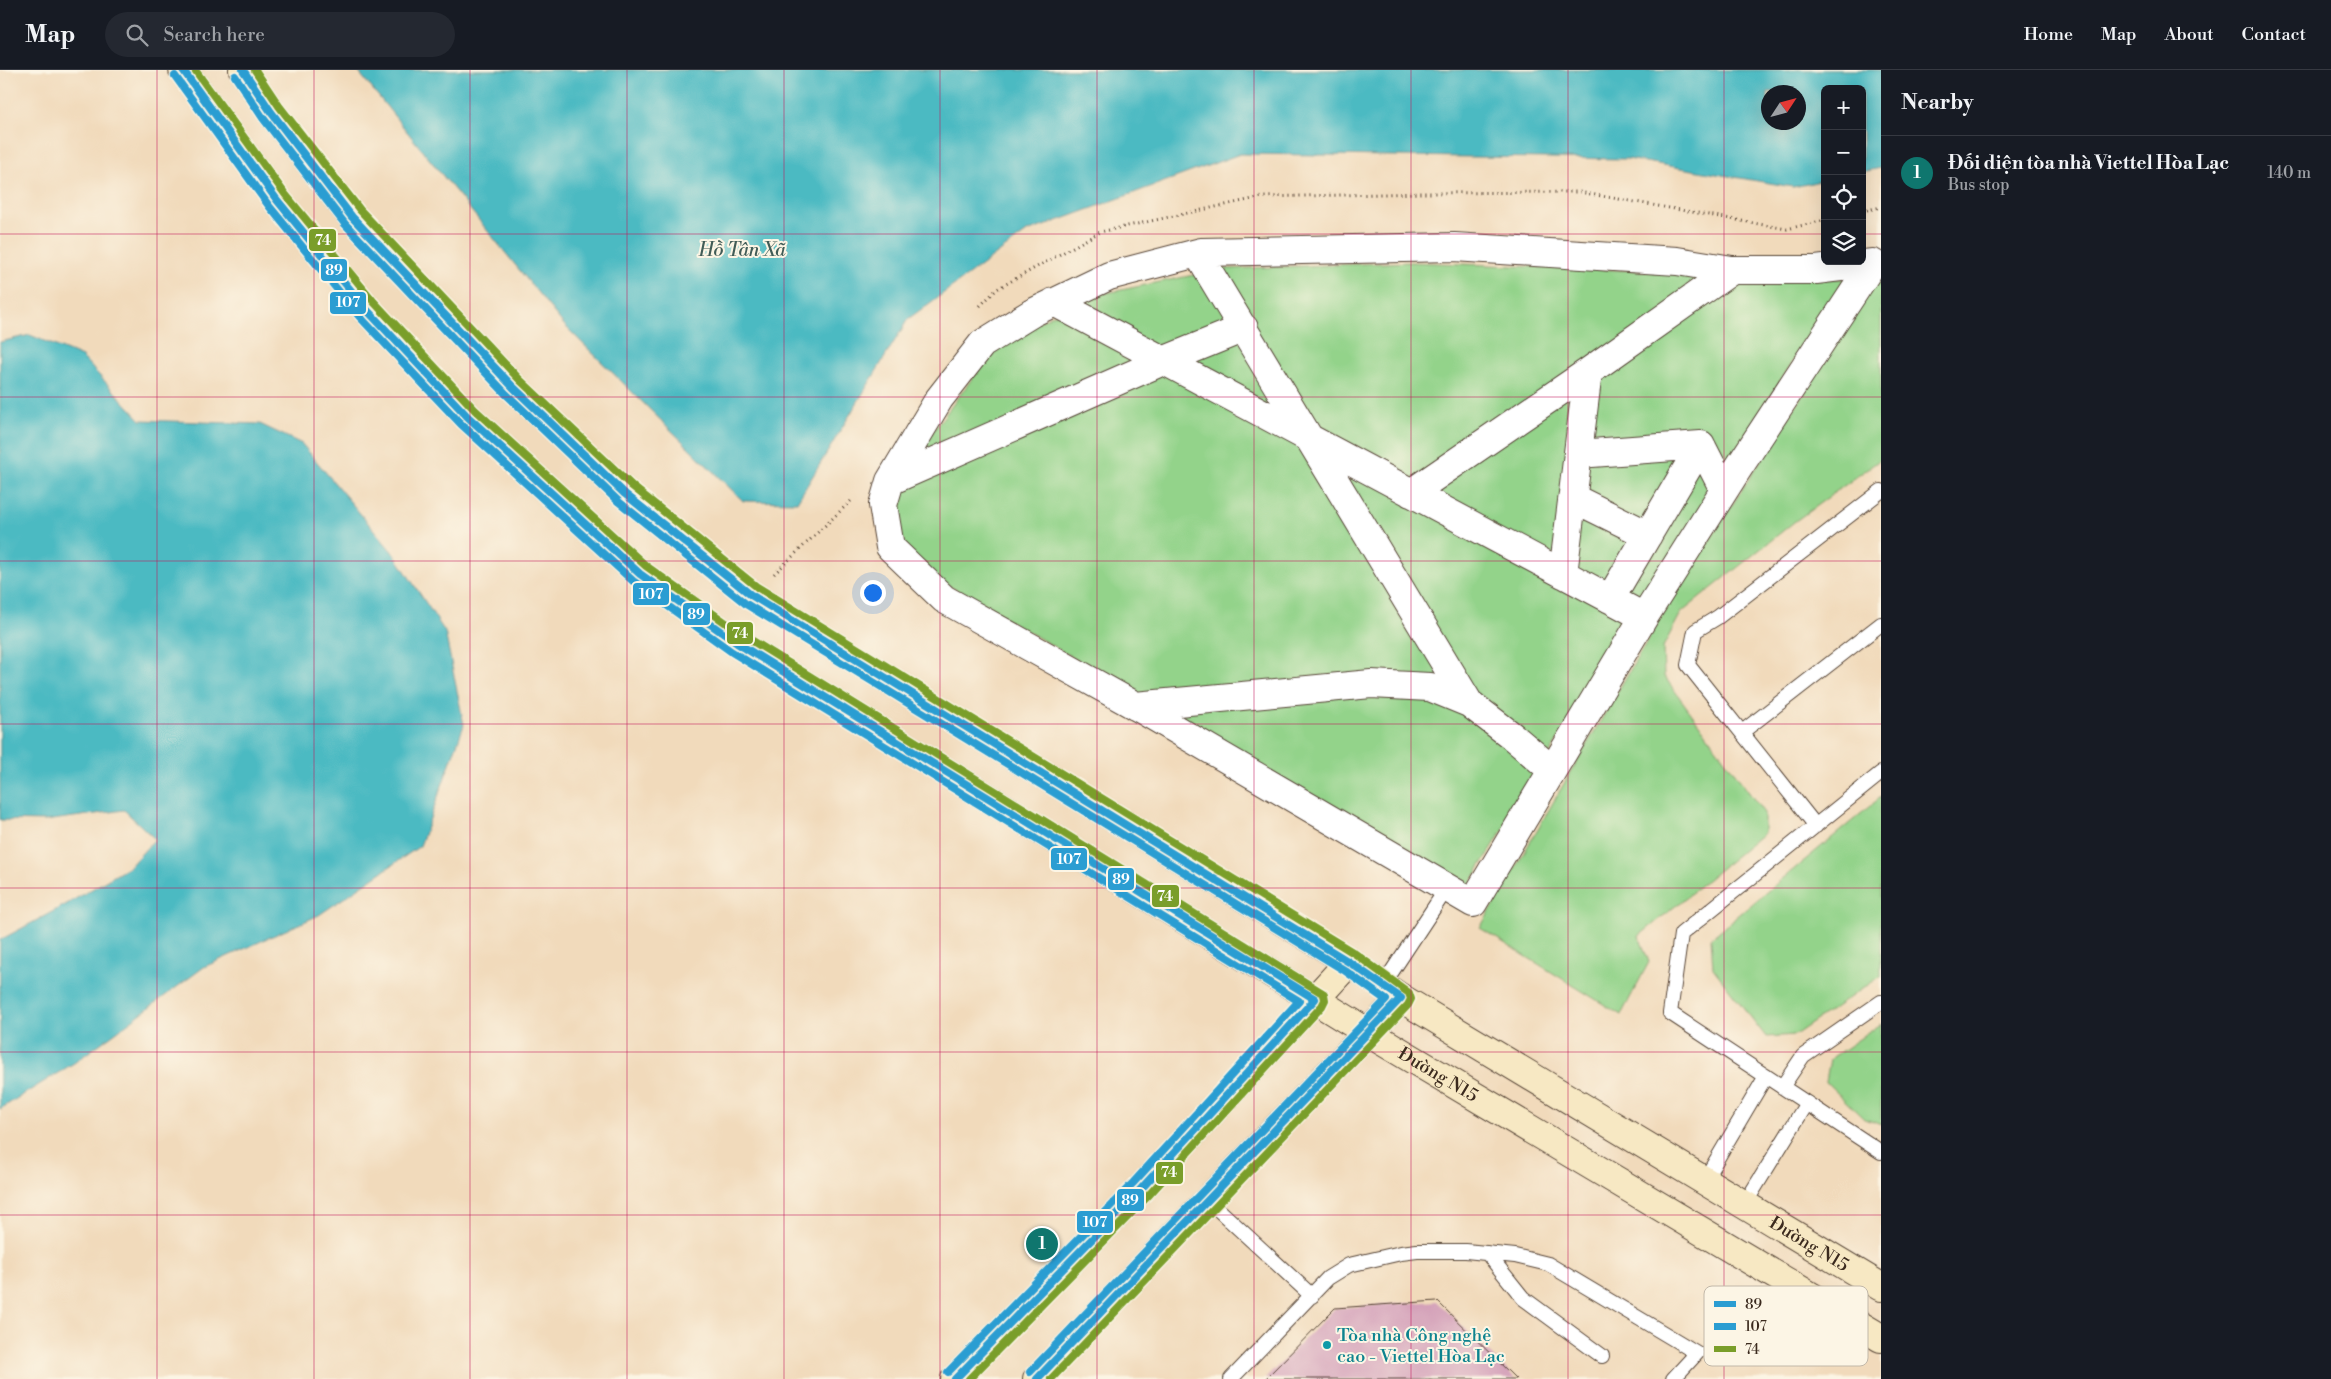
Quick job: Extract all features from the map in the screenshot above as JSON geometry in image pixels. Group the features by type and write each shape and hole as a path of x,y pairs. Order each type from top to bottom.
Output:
{"street":[{"name":"Đường N15","path":"183,70 277,200 366,309 468,417 640,574 737,643 1367,1032 1794,1286"},
{"name":"Đường N15","path":"243,70 271,112 352,217 513,387 626,494 751,595 1349,962 1392,992 1881,1288"},
{"path":"1454,247 1676,261 1732,270 1816,270 1873,263 1724,490 1644,617 1472,903 1134,706 944,600 890,547 883,505 890,482 939,399 982,344 1032,312 1108,276 1198,254 1454,247"},
{"path":"1198,254 1468,703"},
{"path":"1411,493 1588,372 1732,270"},
{"path":"1054,302 1644,617"},
{"path":"890,482 1164,361 1244,328"},
{"path":"1563,574 1588,372"},
{"path":"1701,445 1724,490"},
{"path":"1578,454 1701,445"},
{"path":"1610,599 1701,445"},
{"path":"1573,498 1648,535"},
{"path":"1134,706 1371,684 1430,687 1468,703 1512,736 1552,770"},
{"path":"955,1379 1140,1190 1349,962"},
{"path":"1037,1379 1367,1032 1392,992"},
{"name":"Đường N15","path":"1868,1330 1881,1338"}],"lane":[{"path":"1816,826 1688,665 1695,631 1718,616 1881,491"},
{"path":"1742,732 1881,624"},
{"path":"1881,773 1681,934 1670,1013 1881,1152"},
{"path":"1392,992 1448,888"},
{"path":"1782,1087 1803,1056 1881,1002"},
{"path":"1704,1181 1766,1076"},
{"path":"1744,1205 1807,1103"},
{"path":"1208,1200 1312,1296"},
{"path":"1231,1379 1328,1278 1349,1265 1417,1251 1487,1253 1515,1256 1548,1264 1698,1353 1673,1379"},
{"path":"1487,1253 1523,1298 1602,1356"}],"path":[{"path":"1866,210 1881,207"}],"green space":[{"path":"1411,262 1845,279 1709,494 1468,887 939,580 903,549 894,497 927,439 986,360 1022,330 1092,296 1223,269"},
{"path":"1881,273 1881,459 1794,522 1681,613 1663,647 1664,676 1764,813 1764,833 1639,936 1649,962 1621,1015 1480,928 1668,605"},
{"path":"1881,797 1881,976 1795,1035 1766,1037 1713,968 1711,938"},
{"path":"1881,1024 1881,1125 1863,1118 1826,1082 1830,1059"}],"water":[{"name":"Hồ Tân Xã","path":"357,70 1881,70 1881,168 1866,171 1866,85 1821,85 1821,181 1793,187 1628,159 1240,154 1027,232 908,319 797,502 743,501 564,325"},
{"path":"30,335 82,357 141,420 260,424 302,444 394,554 445,632 464,725 420,846 319,915 204,967 74,1063 0,1109 0,940 65,905 129,867 155,839 124,810 45,821 0,820 0,342"}],"building":[{"path":"1437,1301 1516,1379 1265,1379 1335,1308"}],"transit line":[{"name":"89","path":"183,70 277,200 366,309 468,417 640,574 737,643 1315,999 1140,1190 955,1379"},
{"name":"74","path":"195,70 285,194 374,302 475,410 646,566 743,635 1324,994 1325,1000 1322,1006 1147,1197 969,1379"},
{"name":"89","path":"243,70 271,112 352,217 513,387 625,494 751,595 1349,962 1401,998 1037,1379"},
{"name":"74","path":"255,70 279,106 360,210 520,380 632,486 757,587 1354,953 1409,993 1411,999 1408,1005 1051,1379"},
{"name":"107","path":"175,76 269,206 359,316 461,424 633,581 732,652 1299,1001 1133,1183 948,1372"},
{"name":"107","path":"235,76 263,118 345,224 506,394 619,502 746,604 1344,970 1386,1000 1030,1372"}],"place":[{"name":"Đối diện tòa nhà Viettel Hòa Lạc","path":"1042,1244"},
{"name":"Tòa nhà Công nghệ cao - Viettel Hòa Lạc","path":"1327,1345"}]}
